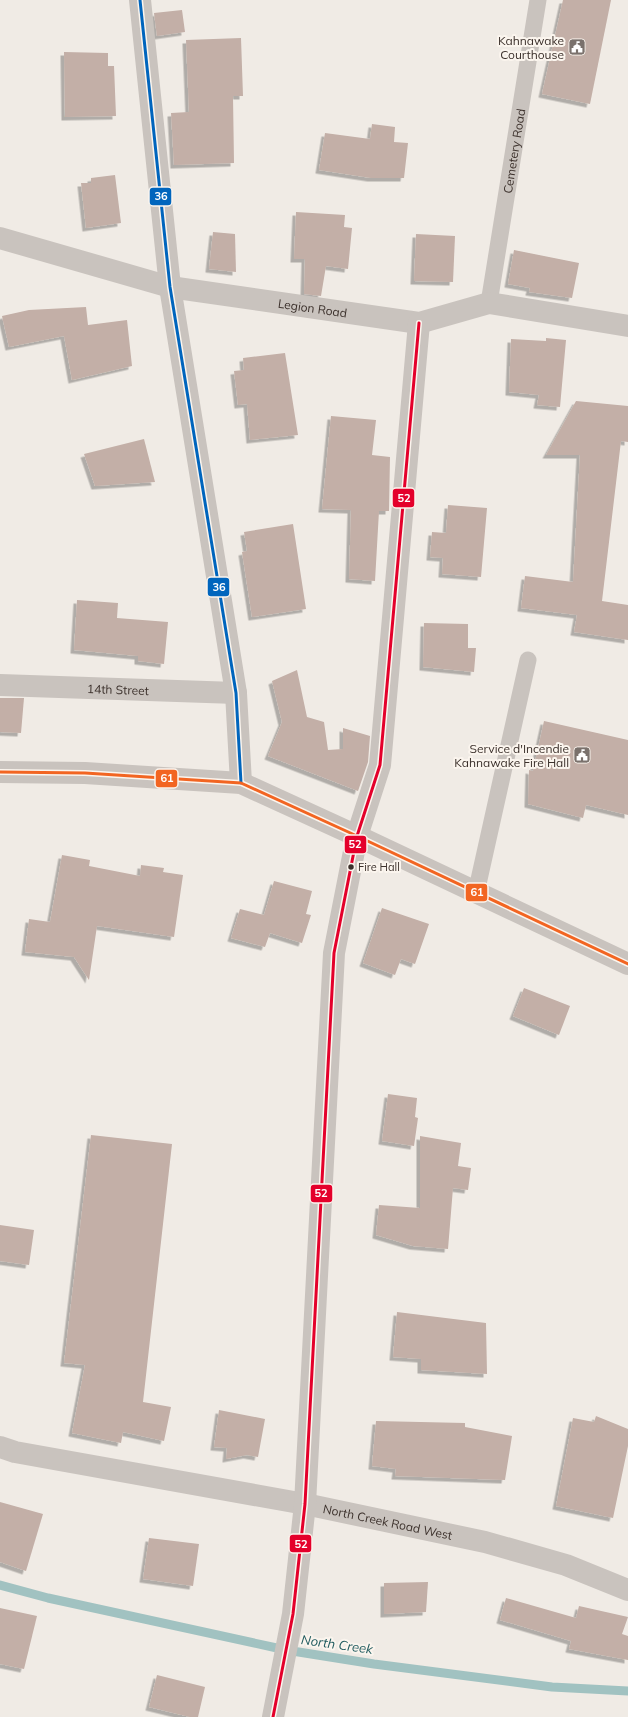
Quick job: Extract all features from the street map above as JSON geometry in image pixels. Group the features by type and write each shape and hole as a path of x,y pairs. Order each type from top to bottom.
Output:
{"street":[{"path":"140,0 170,287 236,693 241,783"},
{"name":"Legion Road","path":"0,238 170,287 419,323 489,303 628,326"},
{"path":"273,1717 293,1614 305,1504 334,953 357,836 380,764 419,323"},
{"name":"14th Street","path":"0,685 236,693"},
{"path":"0,772 85,773 241,783 628,964"},
{"name":"North Creek Road West","path":"0,1447 15,1452 305,1504 485,1542 566,1566 628,1590"}],"lane":[{"name":"Cemetery Road","path":"489,303 538,0"},
{"path":"476,893 528,660"}],"building":[{"name":"Kahnawake Courthouse","path":"563,0 611,0 590,104 542,94"},
{"path":"182,10 185,32 157,36 154,13"},
{"path":"241,38 243,96 233,96 234,163 174,165 171,113 189,112 186,40"},
{"path":"64,52 108,53 108,66 114,66 116,116 65,117"},
{"path":"372,124 395,127 394,142 408,143 404,178 371,178 319,170 325,133 370,139"},
{"path":"115,175 121,223 86,228 81,183 91,183 91,178"},
{"path":"296,212 345,215 344,227 352,228 348,269 326,266 321,296 304,294 305,259 294,259"},
{"path":"213,232 235,234 236,272 209,269"},
{"path":"416,234 455,236 453,282 414,281"},
{"path":"514,250 579,263 572,298 529,292 530,288 508,284"},
{"path":"86,307 88,325 127,320 132,366 72,380 64,336 9,347 2,316 29,310"},
{"path":"546,338 566,340 560,407 537,405 539,395 509,392 511,339 546,341"},
{"path":"285,353 298,435 250,440 247,404 238,405 234,371 244,370 243,358"},
{"path":"576,401 628,406 628,442 621,441 602,601 628,605 628,640 574,632 577,615 521,608 525,576 573,582 580,455 546,455"},
{"path":"331,416 376,420 372,455 390,457 389,511 379,511 375,581 349,579 351,510 322,509"},
{"path":"144,439 155,482 95,486 84,454"},
{"path":"448,505 487,508 481,577 442,574 443,558 430,557 432,532 446,533"},
{"path":"293,524 306,609 252,617 242,552 247,551 244,532"},
{"path":"77,600 118,603 117,618 168,622 164,664 138,661 138,656 74,650"},
{"path":"424,623 468,624 468,648 476,648 474,672 423,667"},
{"path":"297,670 307,717 324,722 328,750 343,749 343,728 370,736 368,762 358,791 268,756 282,722 272,681"},
{"path":"0,698 24,698 21,733 0,732"},
{"name":"Service d'Incendie Kahnawake Fire Hall","path":"544,721 628,740 628,815 586,805 583,818 528,804 529,770 533,771"},
{"path":"62,855 90,860 89,866 140,876 141,865 164,868 163,872 183,875 174,937 97,926 89,980 74,957 25,952 29,919 50,922"},
{"path":"274,881 312,891 306,914 311,915 302,943 270,933 265,947 231,938 240,909 264,915"},
{"path":"382,908 429,924 415,964 401,959 395,975 363,963"},
{"path":"524,988 570,1006 559,1035 513,1016"},
{"path":"388,1094 417,1098 415,1117 418,1118 414,1146 382,1141"},
{"path":"91,1135 172,1144 143,1402 171,1407 164,1441 123,1432 121,1443 72,1433 85,1365 64,1363"},
{"path":"420,1136 461,1143 458,1166 471,1168 468,1190 453,1188 448,1249 413,1246 376,1235 379,1205 420,1208"},
{"path":"0,1225 34,1230 29,1265 0,1261"},
{"path":"397,1312 486,1323 487,1374 421,1370 421,1359 393,1357"},
{"path":"219,1410 265,1419 258,1457 247,1455 226,1459 227,1448 214,1447"},
{"path":"596,1416 628,1429 628,1446 613,1518 556,1506 573,1418 594,1422"},
{"path":"376,1421 465,1423 465,1427 512,1436 505,1480 395,1476 396,1469 372,1466"},
{"path":"0,1502 43,1514 26,1571 0,1562"},
{"path":"149,1538 199,1544 193,1586 143,1579"},
{"path":"428,1582 426,1612 384,1614 384,1583"},
{"path":"506,1598 576,1618 579,1606 628,1617 622,1634 628,1636 628,1660 569,1649 571,1641 500,1620"},
{"path":"0,1608 37,1616 24,1669 0,1664"},
{"path":"157,1675 205,1687 198,1717 190,1717 149,1707"}],"waterway":[{"name":"North Creek","path":"0,1585 48,1598 286,1650 374,1664 552,1687 628,1691"}],"transit line":[{"name":"36","path":"140,0 170,287 236,693 241,783"},
{"name":"52","path":"273,1717 293,1614 305,1504 334,953 357,836 380,765 419,323"},
{"name":"61","path":"0,772 85,773 241,783 628,964"}],"place":[{"name":"Kahnawake Courthouse","path":"577,47"},
{"name":"Service d'Incendie Kahnawake Fire Hall","path":"582,755"},
{"name":"Fire Hall","path":"351,867"}]}
